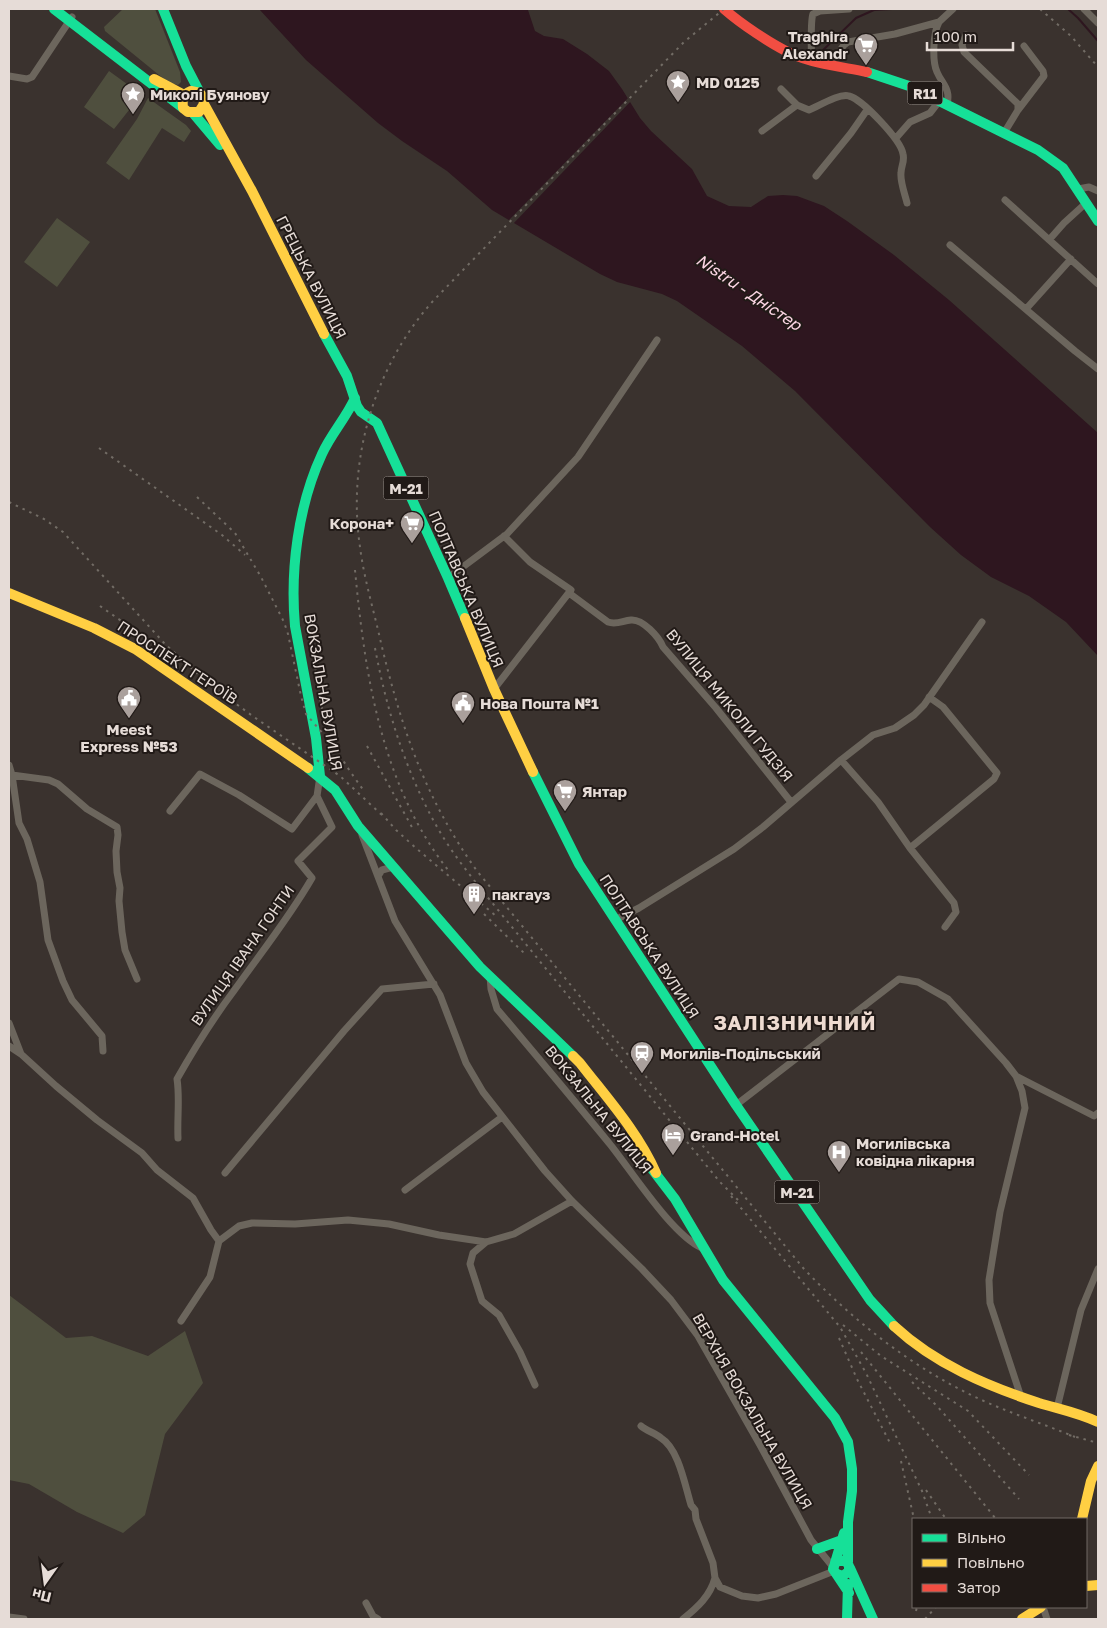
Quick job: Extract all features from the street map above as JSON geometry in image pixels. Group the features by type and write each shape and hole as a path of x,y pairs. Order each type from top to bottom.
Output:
{"main road":[{"path":"54,9 162,84 184,94 192,90 199,92"},
{"path":"61,9 71,19"},
{"name":"М-21","path":"163,9 186,66 204,99 204,104"},
{"name":"R11","path":"724,9 737,20 784,50 811,60 894,80 944,102 1038,150 1058,163 1078,189 1098,221"},
{"name":"ГРЕЦЬКА ВУЛИЦЯ","path":"71,19 188,111 237,164"},
{"name":"М-21","path":"186,66 182,104 188,111"},
{"path":"188,111 199,112 204,104"},
{"name":"ГРЕЦЬКА ВУЛИЦЯ","path":"204,104 252,191 309,307 344,372 356,402"},
{"name":"ВОКЗАЛЬНА ВУЛИЦЯ","path":"342,423 350,385"},
{"name":"ВОКЗАЛЬНА ВУЛИЦЯ","path":"356,402 327,444 314,475 299,542 295,581 294,624 301,668 317,740 320,776 334,790 358,826 490,976 580,1063 635,1134 656,1173 675,1199 723,1280 834,1418 848,1442 852,1469 852,1491 841,1571"},
{"name":"ПОЛТАВСЬКА ВУЛИЦЯ","path":"356,402 365,414 377,423 448,578 494,689 579,864 736,1105 882,1316 910,1343 964,1375 1021,1397 1098,1422"},
{"path":"342,423 365,414"},
{"name":"ПРОСПЕКТ ГЕРОЇВ","path":"9,592 94,628 135,649 320,776"},
{"path":"1082,1518 1091,1481 1098,1466"},
{"name":"ВОКЗАЛЬНА ВУЛИЦЯ","path":"848,1522 842,1540 841,1571 860,1590 860,1619"},
{"path":"817,1549 842,1540"},
{"path":"841,1571 860,1619"},
{"path":"1022,1619 1040,1608"}],"street":[{"path":"811,60 812,20 814,14 820,11 849,9"},
{"path":"896,138 910,122 930,113 948,99 946,86 936,70 934,33 939,22 953,9"},
{"path":"1084,9 1098,23"},
{"path":"9,76 27,79 32,77 71,19"},
{"path":"830,64 848,42 901,33 939,22"},
{"path":"966,35 962,45 964,52 1011,96 1018,104 1018,110"},
{"path":"1004,132 1018,110 1041,81 1044,74 1024,46"},
{"path":"782,89 797,105 809,110 842,95 850,96 867,110 896,138 904,156 901,176 907,203"},
{"path":"762,131 797,105"},
{"path":"816,176 867,110"},
{"path":"1078,189 1089,187 1098,191"},
{"path":"1005,200 1098,284"},
{"path":"1049,240 1086,203"},
{"path":"950,245 1098,369"},
{"path":"1026,309 1071,259"},
{"path":"448,578 504,536 578,457 657,340"},
{"name":"ВУЛИЦЯ МИКОЛИ ГУДЗІЯ","path":"504,536 530,562 608,622 615,624 634,620 659,637 663,647 716,708 791,802"},
{"path":"494,689 570,591"},
{"path":"615,920 639,908 734,849 873,735 896,728 914,715 982,622"},
{"path":"910,848 994,779 997,773 943,707 929,697"},
{"path":"841,760 878,802 910,848 954,903 956,912 945,927"},
{"path":"9,765 19,823 27,839 40,882 48,940 72,1000 102,1036 103,1051"},
{"path":"170,811 200,774 239,795 292,829 317,796 320,776"},
{"path":"12,775 49,780 58,784 87,809 117,827 116,851 122,932 125,950 137,979"},
{"name":"ВУЛИЦЯ ІВАНА ГОНТИ","path":"178,1138 179,1090 177,1079 200,1040 232,993 278,932 312,878 298,861 332,826 317,796"},
{"name":"ВЕРХНЯ ВОКЗАЛЬНА ВУЛИЦЯ","path":"358,826 396,921 440,995 466,1063 483,1092 545,1171 572,1201 642,1269 670,1300 698,1336 817,1549 841,1571"},
{"path":"378,876 382,870 394,867"},
{"name":"ВОКЗАЛЬНА ВУЛИЦЯ","path":"490,976 491,989 497,1009 678,1230 695,1244 705,1249"},
{"path":"736,1105 899,979 918,982 948,999 1006,1063 1016,1076 1022,1091 1025,1108 1000,1212 989,1280 990,1303 1021,1397"},
{"path":"225,1173 344,1031 382,989 434,984"},
{"path":"9,1023 21,1054"},
{"path":"9,1046 21,1054 83,1109 142,1153 157,1170 193,1198 219,1241"},
{"path":"1016,1076 1094,1116 1098,1113"},
{"path":"405,1190 502,1117"},
{"path":"536,1385 499,1314 482,1300 470,1264 473,1252 486,1242 514,1234 572,1201"},
{"path":"181,1321 210,1277 219,1241 239,1226 252,1223 294,1224 348,1220 389,1224 439,1235 486,1242"},
{"path":"1056,1408 1081,1310 1098,1269"},
{"path":"641,1426 648,1432 661,1437 672,1448 691,1505 695,1510 696,1519 712,1562 715,1578 720,1587 742,1596 758,1598 776,1594 841,1571"},
{"path":"683,1619 699,1606 708,1595 715,1578"},
{"path":"366,1603 373,1616 378,1619"},
{"path":"9,1617 24,1619"}],"green space":[{"path":"123,9 155,9 180,72 181,82 178,85 170,83 159,75 105,31 104,27"},
{"path":"109,71 138,92 133,105 114,129 84,107"},
{"path":"148,98 186,125 191,131 184,142 162,128 129,180 106,163 137,119"},
{"path":"57,218 90,242 57,287 24,262"},
{"path":"9,1295 66,1338 92,1336 148,1356 185,1331 203,1383 165,1434 145,1515 123,1533 77,1512 29,1484 9,1480"}],"water":[{"name":"Nistru - Дністер","path":"259,9 528,10 535,31 544,36 563,39 609,71 640,118 651,131 692,169 707,196 729,206 751,207 768,196 797,196 824,206 894,255 949,300 1098,433 1098,656 1066,622 1029,596 991,577 961,555 930,527 795,391 742,346 677,301 662,294 617,282 600,274 492,210 447,171 378,123 306,60"}],"pier":[{"path":"630,96 632,100 512,225 507,222"}],"waterway":[{"path":"817,56 856,18 874,10 892,9"},
{"path":"1068,9 1098,41"}],"railway":[{"path":"724,9 684,42 433,301 412,327 395,355 381,385 370,416 362,448 358,481 357,514 360,547 381,643 398,705 417,762 443,817 477,871 804,1269 840,1305 879,1337 921,1367 978,1398 1075,1437"},
{"path":"1040,9 1071,36 1098,67"},
{"path":"99,448 222,535 245,555"},
{"path":"197,497 235,533 261,577 284,622 288,634 306,714 330,742"},
{"path":"9,502 44,519 63,532 165,644 209,684 340,776 384,817"},
{"path":"355,570 364,649 380,727 392,765 407,802 425,837 448,870"},
{"path":"100,606 167,653"},
{"path":"312,647 320,700 328,731 339,754 364,791"},
{"path":"375,648 392,720 408,766 428,811 450,848 485,894 701,1159 738,1200"},
{"path":"367,746 413,829"},
{"path":"381,813 417,849 496,916"},
{"path":"484,914 524,953"},
{"path":"731,1196 840,1327 866,1373 922,1491 932,1518"},
{"path":"843,1325 881,1356 968,1411 1029,1475"},
{"path":"839,1338 857,1379 890,1443"},
{"path":"861,1352 995,1518"},
{"path":"912,1382 937,1406 1019,1499"},
{"path":"1069,1435 1098,1443"},
{"path":"901,1461 914,1518"},
{"path":"926,1490 945,1518"},
{"path":"925,1619 935,1608"}],"traffic: fast":[{"path":"54,9 183,108"},
{"path":"163,9 186,66 199,91"},
{"path":"867,72 909,86 1038,150 1063,168 1098,221"},
{"path":"193,113 220,145"},
{"path":"324,334 347,376 357,406 361,412 377,423 465,618"},
{"path":"320,776 316,738 295,626 295,561 302,517 314,474 322,454 355,398"},
{"path":"308,768 335,790 358,826 480,967 573,1056"},
{"path":"533,772 579,864 736,1105 870,1300 894,1326"},
{"path":"652,1169 675,1199 723,1280 835,1418 848,1442 852,1469 852,1491 848,1522 848,1562"},
{"path":"835,1563 844,1533"},
{"path":"817,1549 842,1540"},
{"path":"837,1574 843,1576 849,1571 846,1561 836,1561 833,1569 849,1593"},
{"path":"850,1568 873,1619"},
{"path":"847,1619 848,1584"}],"traffic: slow":[{"path":"154,79 184,95"},
{"path":"204,104 199,112 188,112 183,108 183,99 191,91 200,93 203,97 204,104 252,191 324,334"},
{"path":"9,593 94,628 135,649 308,768"},
{"path":"465,618 494,689 533,772"},
{"path":"573,1056 631,1129 656,1173"},
{"path":"894,1326 910,1340 944,1363 981,1381 1039,1403 1098,1422"},
{"path":"1082,1518 1091,1481 1098,1466"},
{"path":"1087,1586 1098,1585"},
{"path":"1022,1619 1039,1608"}],"traffic: jam":[{"path":"724,9 756,33 792,54 819,63 867,72"}],"place":[{"name":"Traghira Alexandr","path":"866,66"},
{"name":"MD 0125","path":"678,103"},
{"name":"Миколі Буянову","path":"133,115"},
{"name":"Корона+","path":"412,544"},
{"name":"Meest Express №53","path":"129,719"},
{"name":"Нова Пошта №1","path":"463,724"},
{"name":"Янтар","path":"565,812"},
{"name":"пакгауз","path":"474,915"},
{"name":"Могилів-Подільський","path":"642,1074"},
{"name":"Grand-Hotel","path":"673,1156"},
{"name":"Могилівська ковідна лікарня","path":"839,1173"}],"district":[{"name":"ЗАЛІЗНИЧНИЙ","path":"795,1022"}]}
